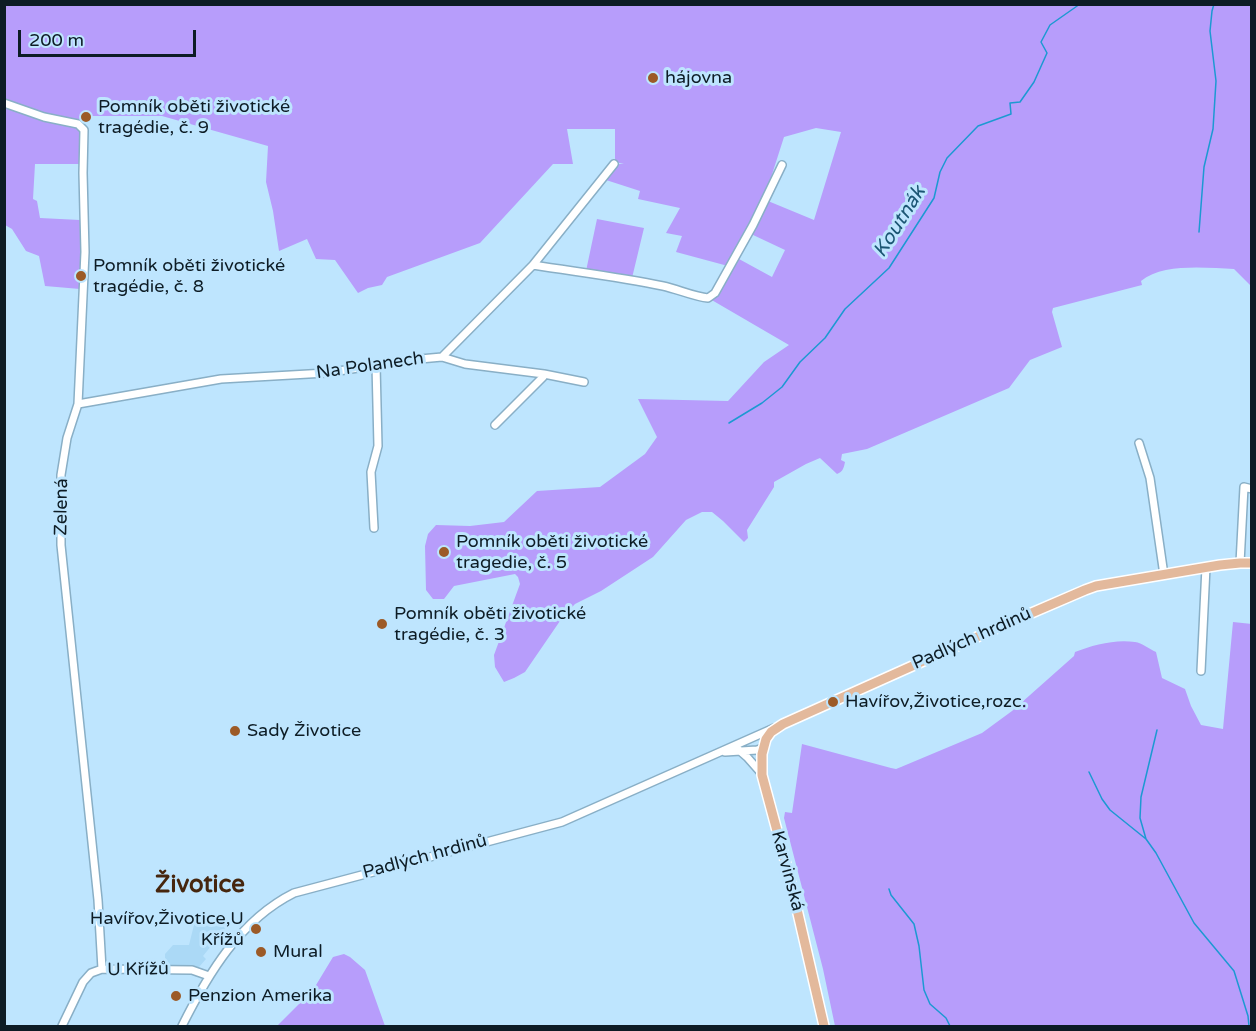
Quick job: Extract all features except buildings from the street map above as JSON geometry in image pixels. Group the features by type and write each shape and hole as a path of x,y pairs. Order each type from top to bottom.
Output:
{"main road":[{"name":"Padlých hrdinů","path":"783,724 1096,586 1206,567 1251,563"},
{"path":"764,748 771,732 783,724"},
{"name":"Karvinská","path":"764,748 761,762 762,775 790,879 824,1026"}],"street":[{"name":"Zelená","path":"4,103 44,117 78,124 84,130 85,252 78,404 67,438 61,475 61,545 98,900 102,969"},
{"name":"Na Polanech","path":"78,404 221,379 326,373 442,357 533,265 614,164"},
{"path":"533,265 663,286 708,298 715,293 753,225 782,165"},
{"path":"442,357 465,364 544,374 584,382"},
{"path":"374,528 371,472 378,446 376,365"},
{"path":"495,425 544,374"},
{"path":"1139,443 1150,478 1164,575"},
{"path":"1240,563 1244,488 1251,489"},
{"path":"1201,671 1206,567"},
{"name":"Padlých hrdinů","path":"182,1026 208,976 224,955 270,906 294,892 562,822 783,724"},
{"path":"746,740 757,741 764,748"},
{"name":"Padlých hrdinů","path":"720,752 764,748"},
{"path":"739,750 762,775"},
{"name":"U Křížů","path":"63,1026 83,982 91,973 102,969 192,970 208,976"}],"shaded area":[{"path":"4,5 1251,5 1251,286 1234,269 1173,269 1150,275 1141,281 1142,285 1053,308 1052,312 1062,347 1030,360 1009,388 867,449 842,454 841,460 845,462 844,466 837,474 820,458 774,482 774,487 747,530 748,538 744,542 712,512 702,512 686,520 653,557 601,591 575,604 562,618 525,672 504,682 495,667 494,655 520,584 518,577 515,574 454,586 444,599 433,599 426,590 425,546 428,534 436,525 470,526 504,522 537,491 600,487 645,454 657,437 638,399 728,401 764,362 789,345 710,299 717,294 739,259 772,277 785,250 751,234 768,201 814,220 841,132 816,128 784,137 767,190 728,266 676,252 682,236 666,233 680,208 638,199 640,191 606,180 617,164 624,164 615,162 615,129 567,129 573,164 553,164 480,243 387,277 382,285 358,293 335,260 316,259 307,239 279,251 266,182 268,146 162,116 91,116 85,122 45,114 5,99"},
{"path":"5,107 45,121 72,123 81,130 81,164 35,164 33,199 37,201 40,218 80,220 80,289 45,286 39,256 26,251 12,229 5,225"},
{"path":"597,219 644,228 632,278 586,271"},
{"path":"1233,622 1252,624 1251,1026 835,1026 823,969 784,818 785,812 792,813 802,744 896,769 982,733 1012,711 1074,656 1075,652 1120,641 1138,643 1156,652 1162,678 1185,689 1201,725 1223,729"},
{"path":"194,925 228,925 203,956 206,959 199,967 165,966 165,954 173,945 189,945"},
{"path":"344,954 365,970 385,1026 277,1026 313,990 333,957"}],"waterway":[{"name":"Koutnák","path":"729,423 762,403 782,387 800,362 825,338 845,309 889,268 934,198 940,172 947,158 978,126 1011,114 1010,103 1020,102 1034,82 1047,53 1041,42 1050,25 1080,4"},
{"path":"1199,232 1204,167 1213,129 1216,81 1210,31 1214,4"},
{"path":"1157,730 1141,797 1140,818 1146,839 1194,923 1234,971 1249,1026"},
{"path":"1089,772 1110,810 1146,839"},
{"path":"889,889 891,895 914,924 924,990 930,1004 946,1018 950,1026"}],"place":[{"name":"hájovna","path":"653,78"},
{"name":"Pomník oběti životické tragédie, č. 9","path":"86,117"},
{"name":"Pomník oběti životické tragédie, č. 8","path":"81,276"},
{"name":"Pomník oběti životické tragedie, č. 5","path":"444,552"},
{"name":"Pomník oběti životické tragédie, č. 3","path":"382,624"},
{"name":"Havířov,Životice,rozc.","path":"833,702"},
{"name":"Sady Životice","path":"235,731"},
{"name":"Havířov,Životice,U Křížů","path":"256,929"},
{"name":"Mural","path":"261,952"},
{"name":"Penzion Amerika","path":"176,996"}],"district":[{"name":"Životice","path":"200,886"}]}
